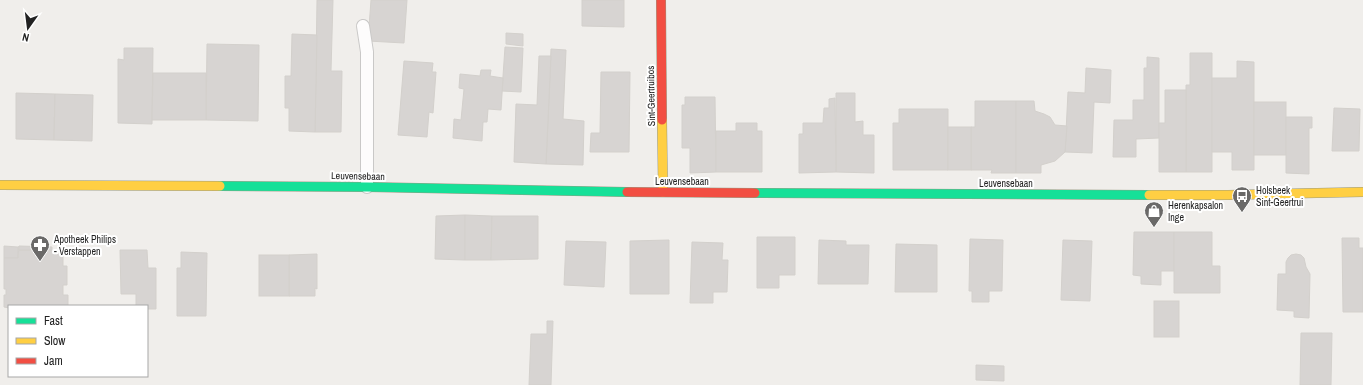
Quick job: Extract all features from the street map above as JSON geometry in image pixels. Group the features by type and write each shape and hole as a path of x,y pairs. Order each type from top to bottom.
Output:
{"street":[{"name":"Sint-Geertruibos","path":"661,0 663,192"},
{"name":"Leuvensebaan","path":"0,185 366,187 663,192 1228,195 1363,192"}],"lane":[{"path":"362,26 367,52 366,187"}],"building":[{"path":"317,0 333,0 331,71 342,71 341,132 315,132"},
{"path":"371,0 407,0 404,43 368,41"},
{"path":"582,0 624,0 624,27 582,26"},
{"path":"506,33 523,34 523,46 506,44"},
{"path":"292,34 317,35 315,132 289,131 289,108 285,108 285,76 291,76"},
{"path":"207,44 259,45 258,121 206,120"},
{"path":"505,47 523,48 521,92 502,91"},
{"path":"124,48 153,48 152,124 118,123 118,59 124,60"},
{"path":"551,49 566,50 563,119 584,121 583,165 546,164"},
{"path":"1190,53 1212,53 1212,172 1186,172 1186,85 1190,85"},
{"path":"539,56 551,56 546,164 514,162 516,104 537,105"},
{"path":"1147,57 1159,58 1159,138 1136,139 1136,157 1113,157 1114,120 1133,120 1133,100 1144,100 1144,68 1147,68"},
{"path":"404,61 433,63 432,72 436,72 433,113 429,112 427,137 398,135"},
{"path":"1237,61 1254,62 1254,170 1232,170 1232,152 1212,152 1212,78 1237,78"},
{"path":"1086,68 1111,70 1110,103 1094,102 1092,153 1065,152 1068,92 1085,93"},
{"path":"481,70 491,70 490,76 503,78 501,110 488,109 487,122 483,122 482,141 453,138 454,119 461,120 464,89 459,88 460,74 480,76"},
{"path":"601,72 630,72 629,152 590,152 591,133 600,133"},
{"path":"153,73 206,73 206,120 152,120"},
{"path":"1165,90 1186,90 1186,172 1159,172 1159,123 1165,123"},
{"path":"16,93 55,94 54,140 16,139"},
{"path":"836,93 855,93 855,122 863,121 863,135 874,135 874,173 836,172"},
{"path":"55,94 93,95 92,141 54,140"},
{"path":"685,97 715,97 716,172 690,173 690,148 682,148 682,105 685,105"},
{"path":"835,98 836,172 799,173 799,134 803,134 803,123 823,123 824,108 829,108 829,99"},
{"path":"975,101 1016,101 1016,173 991,173 992,170 971,170 971,127 975,127"},
{"path":"1016,101 1034,101 1035,111 1050,117 1055,125 1067,126 1065,152 1055,161 1041,165 1041,173 1016,173"},
{"path":"1254,102 1286,102 1286,155 1254,155"},
{"path":"1334,108 1360,109 1359,151 1332,151"},
{"path":"899,109 948,109 948,170 893,170 893,123 899,123"},
{"path":"1286,117 1312,117 1312,128 1309,128 1309,174 1286,173"},
{"path":"736,123 757,123 757,131 762,131 762,172 716,172 716,131 736,131"},
{"path":"948,127 971,127 971,170 948,170"},
{"path":"465,215 465,260 435,259 436,216"},
{"path":"465,215 492,216 491,260 465,260"},
{"path":"492,216 538,216 538,259 491,260"},
{"path":"1134,232 1174,232 1174,271 1161,271 1161,285 1141,284 1141,276 1133,275"},
{"path":"1174,232 1212,232 1212,266 1220,266 1220,293 1174,293"},
{"path":"757,237 795,237 795,275 779,275 779,288 757,288"},
{"path":"1342,238 1359,238 1359,248 1363,248 1363,312 1343,312"},
{"path":"970,239 1003,240 1002,291 989,291 989,302 972,302 972,291 969,291"},
{"path":"669,240 669,294 630,294 630,241"},
{"path":"819,240 846,241 846,245 869,245 868,284 818,284"},
{"path":"1063,240 1092,241 1090,301 1061,300"},
{"path":"566,241 606,242 604,287 564,285"},
{"path":"692,242 723,243 722,260 728,260 727,292 713,292 713,303 690,303"},
{"path":"896,244 937,245 937,292 895,292"},
{"path":"4,246 18,247 18,258 4,258"},
{"path":"19,246 19,250 63,250 63,266 67,266 67,285 63,285 63,295 68,295 68,305 8,305 8,308 4,307 4,295 6,295 6,289 4,289 4,258 18,258"},
{"path":"19,246 52,247 52,250 19,250"},
{"path":"120,250 147,250 148,268 156,268 156,309 148,309 148,305 136,305 136,294 121,294"},
{"path":"181,252 207,253 206,316 177,316 177,268 181,268"},
{"path":"317,254 317,289 315,288 315,296 289,296 289,255"},
{"path":"259,255 289,255 289,296 259,296"},
{"path":"1291,255 1301,255 1304,258 1306,267 1310,274 1309,318 1294,317 1294,311 1277,310 1278,274 1286,274 1286,262 1288,258"},
{"path":"1154,301 1179,301 1179,337 1154,337"},
{"path":"547,321 553,321 551,385 529,385 531,334 547,334"},
{"path":"1301,333 1332,333 1331,385 1300,385"},
{"path":"976,365 1004,366 1004,381 976,380"}],"traffic: fast":[{"path":"220,186 627,192"},
{"path":"755,193 1149,195"}],"traffic: slow":[{"path":"662,120 663,192"},
{"path":"0,185 220,186"},
{"path":"1149,195 1363,192"}],"traffic: jam":[{"path":"661,0 662,120"},
{"path":"627,192 755,193"}],"place":[{"name":"Holsbeek Sint-Geertrui","path":"1242,213"},
{"name":"Herenkapsalon Inge","path":"1154,228"},
{"name":"Apotheek Philips - Verstappen","path":"40,262"}]}
